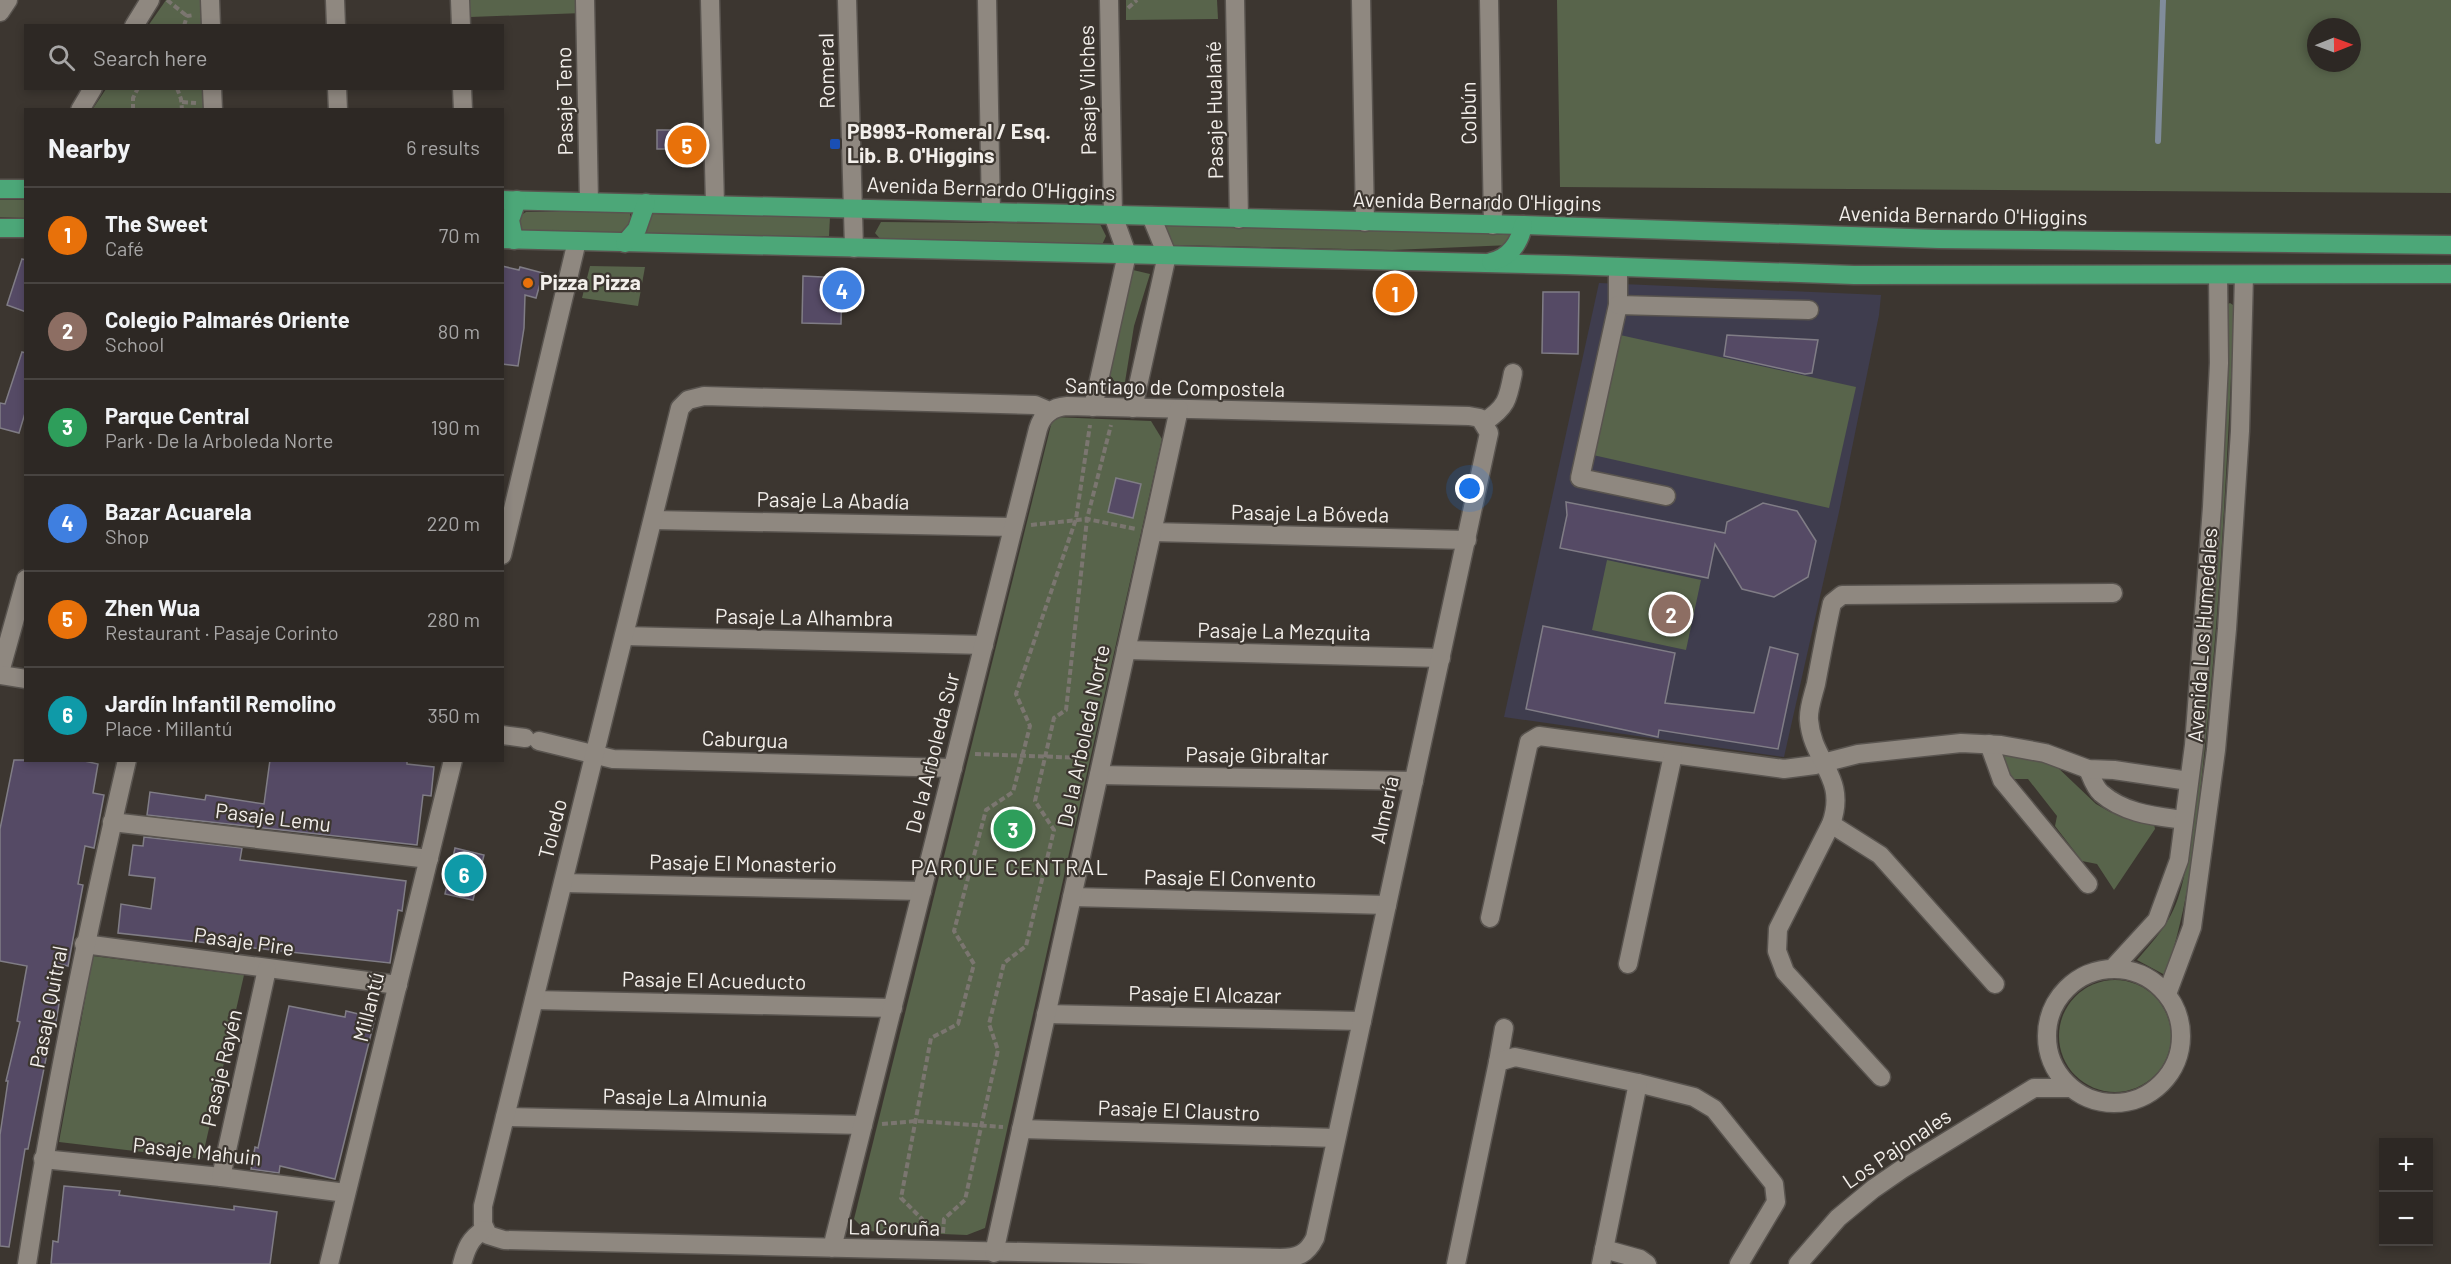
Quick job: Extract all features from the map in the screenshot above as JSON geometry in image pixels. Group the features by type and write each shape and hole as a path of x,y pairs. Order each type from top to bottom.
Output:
{"main road":[{"path":"0,189 24,189"},
{"name":"Avenida Bernardo O'Higgins","path":"510,200 1523,225 1939,239 2451,245"},
{"path":"510,200 508,240 1618,267 1854,276 2451,274"},
{"path":"625,243 642,221 646,203"},
{"path":"1487,264 1504,257 1511,251 1518,243 1523,225"},
{"path":"0,228 24,228"}],"street":[{"path":"0,12 8,0"},
{"path":"135,24 150,0"},
{"path":"210,0 211,24"},
{"path":"335,0 336,24"},
{"path":"460,0 461,24"},
{"name":"Pasaje Teno","path":"585,0 589,202"},
{"path":"710,0 715,205"},
{"name":"Romeral","path":"847,0 854,248"},
{"path":"987,0 991,212"},
{"name":"Pasaje Vilches","path":"1109,0 1113,215"},
{"name":"Pasaje Hualañé","path":"1235,0 1239,219"},
{"path":"1361,0 1365,222"},
{"name":"Colbún","path":"1489,0 1493,225"},
{"path":"81,108 92,90"},
{"path":"212,90 213,108"},
{"path":"338,90 338,108"},
{"path":"462,90 463,108"},
{"path":"1092,407 1127,254 1113,215"},
{"path":"1124,408 1167,255 1151,216"},
{"path":"504,547 578,241"},
{"path":"1618,267 1618,304 1580,478 1666,496"},
{"name":"Avenida Los Humedales","path":"2112,969 2157,920 2179,860 2189,781 2212,507 2219,363 2218,275"},
{"name":"Avenida Los Humedales","path":"2167,994 2192,927 2216,750 2227,628 2240,431 2244,275"},
{"path":"1618,304 1809,310"},
{"path":"1484,422 1503,408 1509,395 1513,373"},
{"name":"Santiago de Compostela","path":"688,400 704,396 1035,405 1049,411 1060,406 1469,416 1480,418 1484,422"},
{"name":"Toledo","path":"484,1230 483,1206 678,414 688,400"},
{"path":"1154,409 1172,441"},
{"name":"De la Arboleda Norte","path":"994,1253 1179,409"},
{"name":"De la Arboleda Sur","path":"832,1248 1038,429 1049,411"},
{"name":"Almería","path":"1308,1258 1315,1238 1489,440 1489,433 1484,422"},
{"name":"Pasaje La Abadía","path":"653,520 1013,527"},
{"name":"Pasaje La Bóveda","path":"1152,532 1467,540"},
{"path":"24,585 3,646 0,674 24,679"},
{"path":"1881,1077 1785,972 1777,951 1778,929 1831,824 1836,808 1836,794 1826,763 1811,739 1809,717 1832,603 1842,595 2113,592"},
{"name":"Pasaje La Alhambra","path":"624,636 984,645"},
{"name":"Pasaje La Mezquita","path":"1126,650 1441,658"},
{"name":"Caburgua","path":"504,735 532,739 595,755 623,759 955,761"},
{"path":"1490,918 1530,742 1539,736 1785,769 1826,763 1858,754 1961,743 1989,744 2045,753 2088,769 2114,770 2189,781"},
{"path":"1989,744 2002,780 2088,884"},
{"path":"1628,964 1673,755"},
{"name":"Pasaje Quitral","path":"27,1264 43,1158 84,944 127,762"},
{"name":"Millantú","path":"329,1264 453,762"},
{"name":"Pasaje Gibraltar","path":"1100,767 1414,781"},
{"path":"2088,769 2100,792 2124,808 2137,813 2184,820"},
{"name":"Pasaje Lemu","path":"112,822 429,859"},
{"path":"1831,824 1880,855 1995,984"},
{"name":"Pasaje El Monasterio","path":"563,883 922,891"},
{"name":"Pasaje El Convento","path":"1072,897 1387,905"},
{"name":"Pasaje Pire","path":"84,944 398,985"},
{"path":"2102,968 2125,968 2146,976 2167,994 2176,1008 2181,1030 2180,1052 2171,1073 2156,1089 2136,1100 2115,1104 2093,1101 2071,1088 2058,1074 2048,1053 2046,1031 2051,1009 2064,990 2081,976 2102,968"},
{"name":"Pasaje Rayén","path":"221,1177 267,969"},
{"name":"Pasaje El Acueducto","path":"534,1000 893,1008"},
{"name":"Pasaje El Alcazar","path":"1046,1014 1362,1021"},
{"path":"1456,1264 1504,1028"},
{"path":"2048,1053 2034,1088 2071,1088"},
{"path":"1498,1062 1515,1058 1638,1083 1694,1097 1714,1109 1774,1184 1776,1202 1739,1264"},
{"path":"1638,1083 1602,1257 1640,1259 1647,1264"},
{"name":"Los Pajonales","path":"1798,1264 1838,1218 1872,1189 2034,1088"},
{"name":"Pasaje La Almunia","path":"505,1117 863,1125"},
{"name":"Pasaje El Claustro","path":"1021,1129 1336,1138"},
{"name":"Pasaje Mahuin","path":"43,1158 346,1193"},
{"path":"462,1264 468,1244 484,1230"},
{"name":"La Coruña","path":"484,1230 494,1238 504,1240 832,1248 933,1255 994,1253 1308,1258"}],"path":[{"path":"167,0 187,16"},
{"path":"133,108 133,98 137,90"},
{"path":"178,90 182,108"},
{"path":"933,1255 922,1219 901,1198 931,1038 958,1024 974,964 954,931 986,810 1013,792 1030,726 1016,694 1076,519 1092,407"},
{"path":"933,1255 944,1219 964,1200 998,1050 989,1024 1004,963 1026,946 1054,830 1035,801 1054,718 1066,710 1087,519 1124,408"},
{"path":"1013,527 1087,519 1152,532"},
{"path":"955,761 1045,756 1100,767"},
{"path":"863,1125 916,1121 1021,1129"}],"shaded area":[{"path":"1599,283 1881,295 1879,315 1839,512 1784,757 1504,717"}],"green space":[{"path":"166,0 203,0 204,24 149,24"},
{"path":"469,0 582,0 583,13 470,17"},
{"path":"1126,0 1217,0 1218,19 1126,20"},
{"path":"1557,0 2451,0 2451,193 1560,187"},
{"path":"105,90 205,90 206,108 93,108"},
{"path":"0,200 24,200 24,218 0,217"},
{"path":"526,212 630,212 630,233 524,233 518,228 518,217"},
{"path":"651,214 830,217 829,236 645,236"},
{"path":"881,222 1100,224 1106,236 1102,245 882,241 875,233"},
{"path":"1168,223 1513,235 1511,245 1392,250 1173,245 1166,241 1162,227"},
{"path":"590,266 645,267 638,306 582,298"},
{"path":"1133,270 1150,274 1134,326 1125,382 1115,382 1104,367 1125,309"},
{"path":"2230,303 2233,305 2234,316 2229,426 2210,701 2191,867 2181,922 2165,975 2137,960 2168,921 2178,899 2190,839 2226,305"},
{"path":"1620,335 1856,387 1829,508 1593,455"},
{"name":"PARQUE CENTRAL","path":"1053,417 1151,421 1162,439 985,1228 967,1235 866,1231 854,1219"},
{"path":"1607,560 1701,580 1686,650 1592,630"},
{"path":"2010,751 2055,765 2096,804 2110,812 2146,824 2154,824 2155,829 2114,890 2097,864 2082,861 2055,826 2057,816 2028,779 2011,779 2000,759"},
{"path":"93,956 244,975 202,1159 59,1142"},
{"path":"2115,980 2136,984 2155,996 2167,1015 2171,1036 2167,1057 2155,1076 2136,1088 2115,1092 2094,1088 2075,1076 2063,1057 2059,1036 2063,1015 2075,996 2094,984"}],"building":[{"path":"657,130 698,130 698,149 657,149"},
{"path":"22,259 24,260 24,311 7,305"},
{"path":"504,266 519,270 520,267 543,273 536,298 525,295 524,328 518,366 504,364"},
{"path":"803,276 842,278 841,324 802,323"},
{"path":"1543,292 1579,292 1578,354 1542,353"},
{"path":"1727,335 1818,340 1812,373 1805,374 1724,356"},
{"path":"22,352 24,352 24,417 19,433 0,428 0,403 5,404"},
{"path":"1116,478 1141,484 1133,518 1108,512"},
{"path":"1566,502 1725,533 1727,522 1763,503 1797,511 1816,541 1808,577 1774,597 1742,589 1715,544 1708,578 1560,548 1567,515"},
{"path":"1543,626 1675,653 1665,703 1754,713 1770,647 1798,654 1778,749 1659,730 1658,737 1526,709"},
{"path":"14,760 98,764 93,793 104,795 94,848 85,846 78,884 83,885 68,966 60,964 52,1003 59,1004 55,1028 52,1028 28,1149 25,1149 9,1247 0,1246 0,1135 8,1081 6,1081 20,1022 17,1021 27,966 0,961 0,829"},
{"path":"270,762 407,762 407,764 434,767 431,796 423,795 417,845 147,815 150,792 205,800 206,795 264,804"},
{"path":"144,837 242,848 240,860 406,881 402,911 398,910 390,963 118,933 121,904 151,909 155,878 129,875 133,845 143,846"},
{"path":"455,848 484,855 473,900 445,894"},
{"path":"289,1006 345,1017 346,1011 375,1018 335,1179 280,1166 279,1173 251,1169 255,1147 258,1148"},
{"path":"64,1186 120,1191 119,1195 234,1210 234,1206 277,1212 270,1264 51,1264 53,1241 58,1242"}],"waterway":[{"path":"2158,141 2163,0"}],"place":[{"name":"PB993-Romeral / Esq. Lib. B. O'Higgins","path":"835,144"},
{"name":"Zhen Wua","path":"687,145"},
{"name":"Pizza Pizza","path":"528,283"},
{"name":"Bazar Acuarela","path":"842,290"},
{"name":"The Sweet","path":"1395,293"},
{"name":"Colegio Palmarés Oriente","path":"1671,614"},
{"name":"Parque Central","path":"1013,829"},
{"name":"Jardín Infantil Remolino","path":"464,874"}],"district":[{"name":"PARQUE CENTRAL","path":"1010,867"}]}
